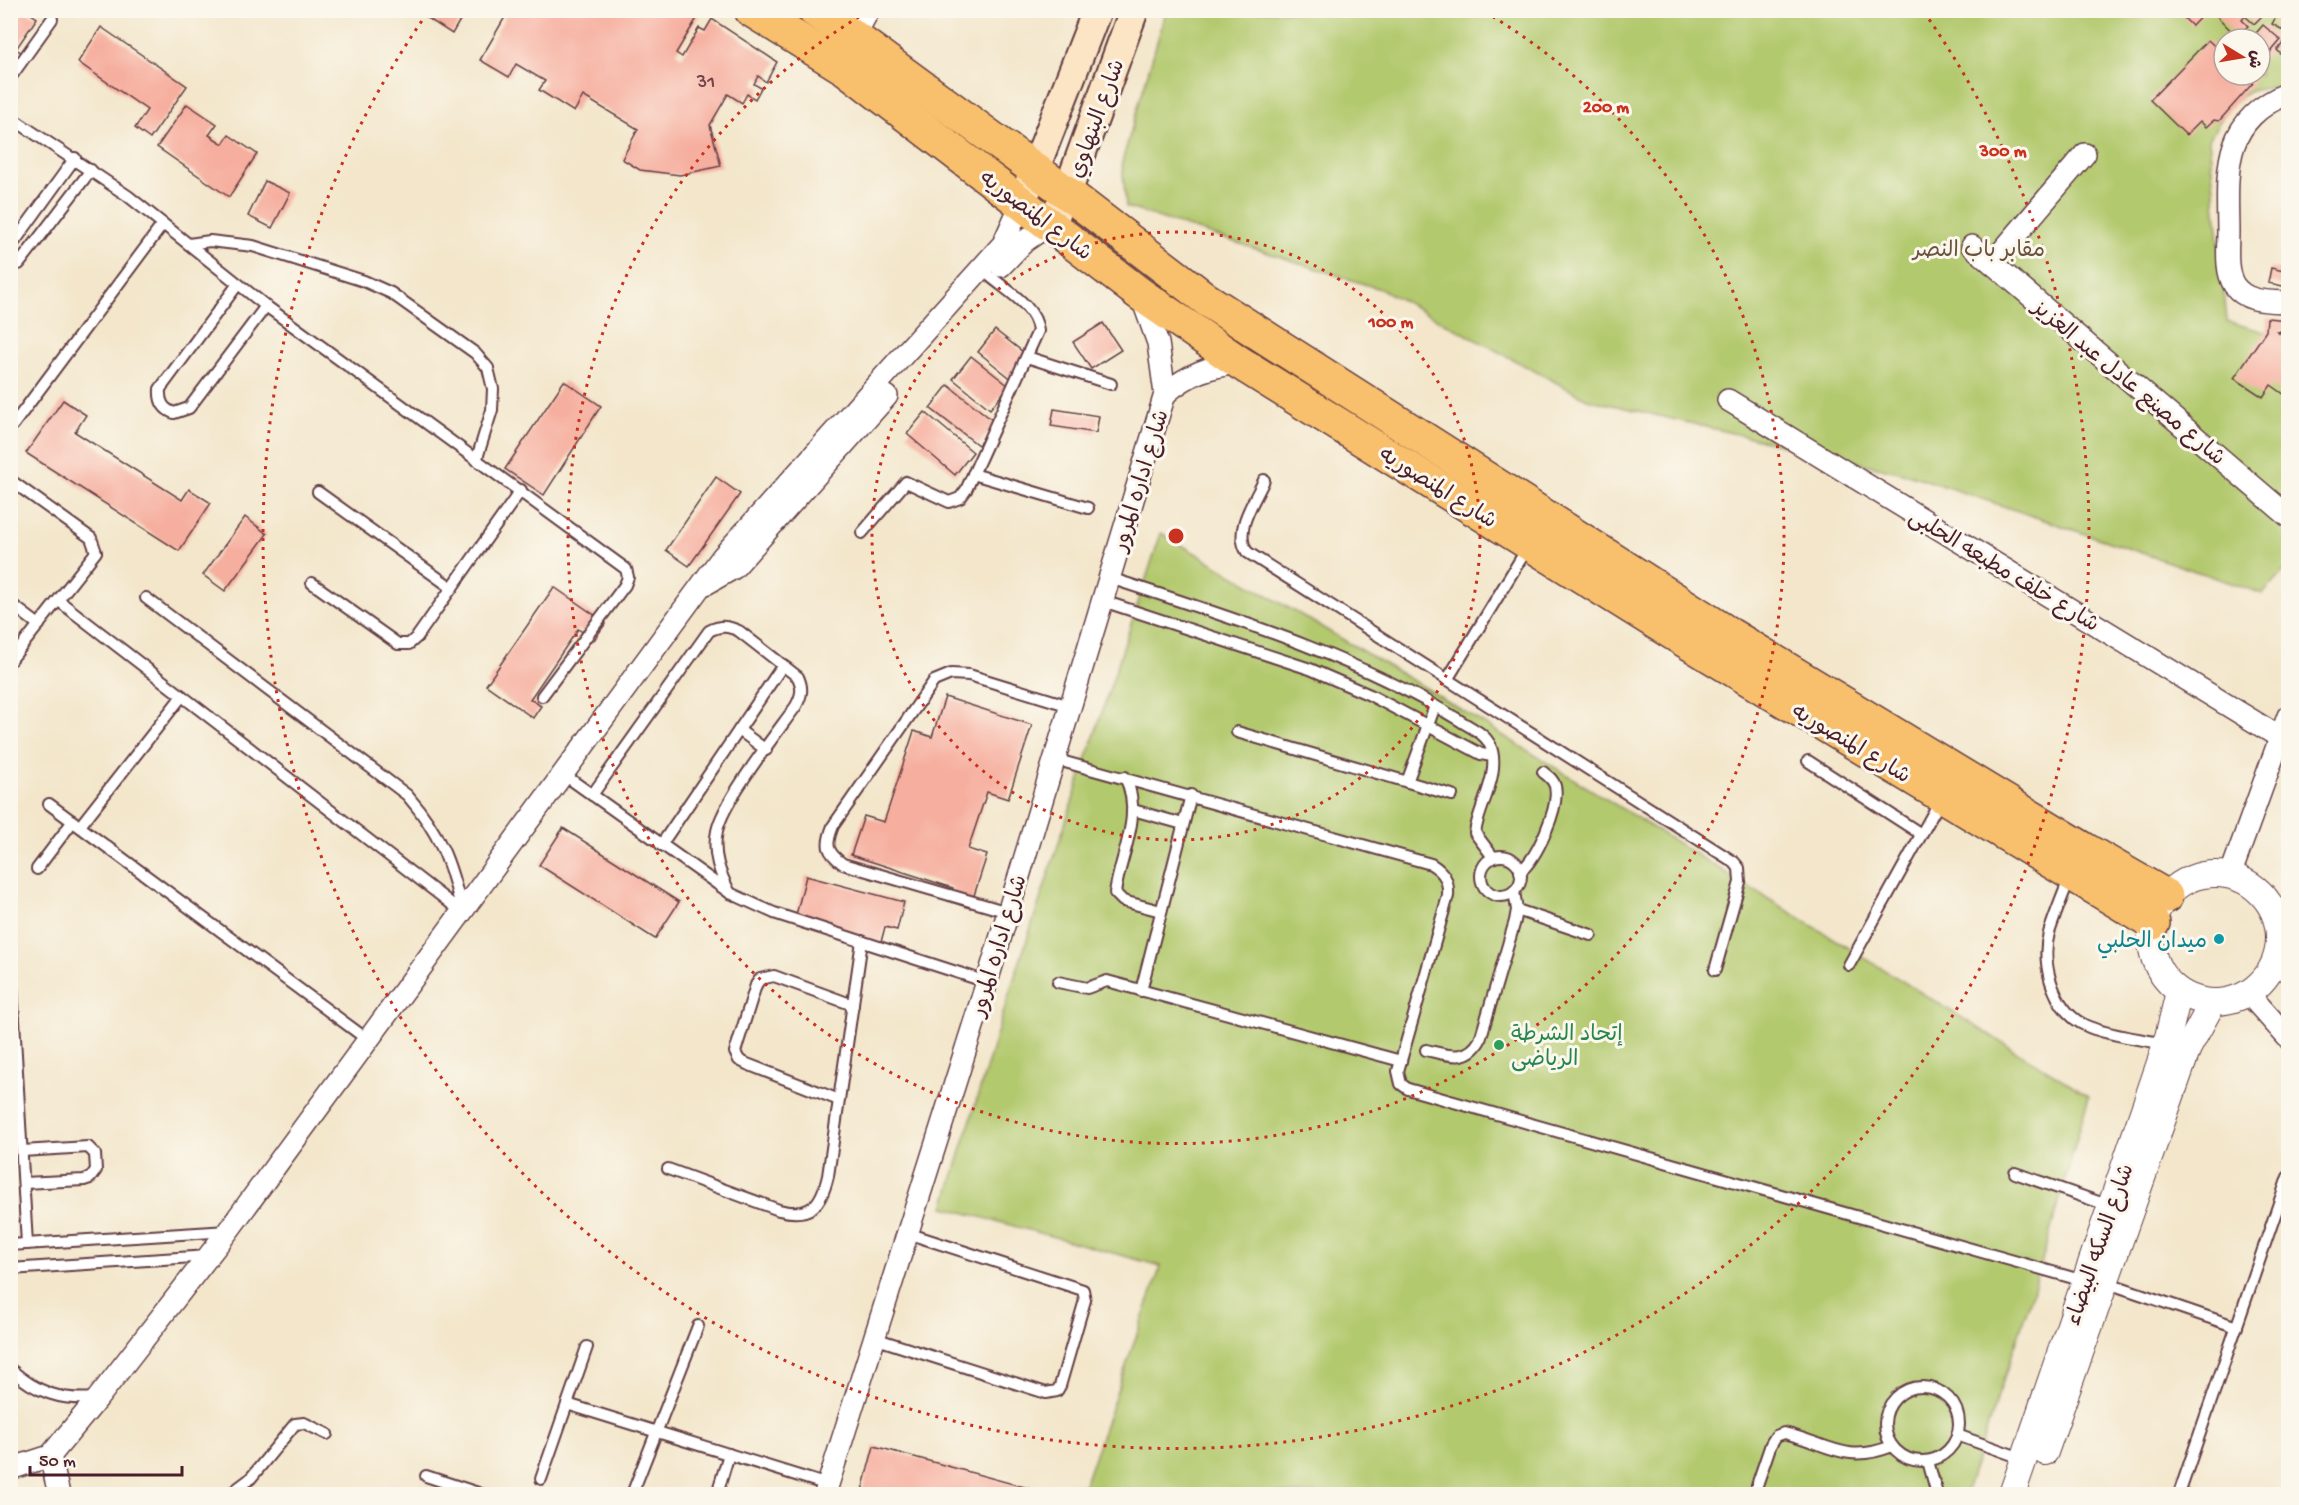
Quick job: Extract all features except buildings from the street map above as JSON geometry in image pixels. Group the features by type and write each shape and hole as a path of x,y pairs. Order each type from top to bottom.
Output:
{"main road":[{"name":"شارع المنصوريه","path":"751,10 846,69 1140,294 1240,363 1729,634 1950,785 2159,909"},
{"name":"شارع المنصوريه","path":"814,10 862,24 1035,170 1207,300 1539,530"},
{"name":"شارع البنهاوي","path":"1022,202 1097,10"},
{"name":"شارع البنهاوي","path":"1050,224 1067,193 1134,10"},
{"path":"1188,329 1207,300"}],"street":[{"path":"2289,93 2267,102 2246,120 2233,145 2227,173 2228,267 2234,284 2246,296 2289,302"},
{"path":"1992,263 2085,154"},
{"path":"10,1469 50,1456 98,1398 228,1231 703,586 722,557 1004,244 1022,202"},
{"path":"703,586 719,579 746,555 1014,251 1050,224"},
{"name":"شارع مصنع عادل عبد العزيز","path":"1972,246 2289,516"},
{"name":"شارع اداره المرور","path":"826,1490 987,982 1165,394 1158,343 1140,294"},
{"name":"شارع اداره المرور","path":"1165,394 1181,381 1199,371 1240,363"},
{"name":"شارع خلف مطبعه الحلبى","path":"1728,400 2281,738"},
{"path":"2230,876 2289,716"},
{"path":"2213,874 2230,876 2248,883 2263,896 2283,929 2278,948 2272,966 2262,981 2248,993 2231,1000 2213,1002 2196,999 2179,992 2158,969 2153,954 2159,909 2180,884 2196,877 2213,874"},
{"name":"شارع السكه البيضاء","path":"2030,1494 2095,1282 2177,1046 2179,992"},
{"path":"2248,993 2289,1038"},
{"name":"شارع السكه البيضاء","path":"2012,1494 2095,1282 2110,1206 2177,1046 2213,1002"},
{"path":"50,1456 59,1494"}],"lane":[{"path":"10,78 52,19"},
{"path":"10,117 75,158 189,244 266,306 521,490 626,569 628,577 625,585 542,696"},
{"path":"10,248 75,158"},
{"path":"10,263 19,264 91,170"},
{"path":"14,425 163,224"},
{"path":"189,244 210,241 253,246 364,281 391,293 475,353 488,368 494,389 492,410 477,458"},
{"path":"862,533 902,484 911,482 949,502 960,498 973,474 1038,331 1037,321 1032,312 991,277"},
{"path":"238,284 160,389 162,405 167,410 174,413 189,408 266,306"},
{"path":"1027,357 1111,384"},
{"path":"973,474 1088,508"},
{"path":"10,480 91,538 96,552 10,661"},
{"path":"1264,480 1242,529 1241,538 1247,552 1734,862 1739,868 1740,882 1715,970"},
{"path":"312,583 398,644 408,644 417,638 521,490"},
{"path":"318,492 452,588"},
{"path":"1447,680 1539,530"},
{"path":"1110,578 1256,626 1376,677 1435,706 1481,734 1492,747 1492,773 1475,834 1493,857"},
{"path":"146,598 407,795 429,820 445,848 462,912"},
{"path":"59,601 462,912"},
{"path":"1103,602 1310,669 1370,695 1480,754 1492,756"},
{"path":"10,603 39,625"},
{"path":"592,795 709,631 719,626 730,627 798,677 802,686 801,697 724,810 717,831 715,853 720,874 730,893"},
{"path":"661,845 783,665"},
{"path":"1008,912 843,864 831,855 828,840 833,826 934,681 951,674 969,675 1070,706"},
{"path":"37,869 182,696"},
{"path":"1407,782 1435,706"},
{"path":"739,730 766,750"},
{"path":"1237,732 1452,795"},
{"path":"1054,759 1191,795 1431,864 1440,869 1446,877 1449,896 1401,1061 1398,1078 1401,1084 1408,1089 2095,1282 2237,1327"},
{"path":"1808,761 1921,834"},
{"path":"1521,872 1510,858 1502,855 1493,857 1481,869 1483,886 1489,893 1498,896 1514,891 1520,882 1521,872 1539,851 1555,796 1553,782 1543,772"},
{"path":"563,774 730,893 774,912 987,982"},
{"path":"1125,777 1131,792 1133,810 1115,893 1123,901 1161,911"},
{"path":"1849,965 1950,785"},
{"path":"1141,991 1191,795"},
{"path":"49,804 368,1040"},
{"path":"1133,810 1183,824"},
{"path":"2078,862 2049,934 2047,950 2053,988 2065,1010 2090,1028 2177,1046"},
{"path":"1426,1050 1459,1057 1475,1048 1480,1040 1517,910 1514,891"},
{"path":"1517,910 1591,935"},
{"path":"668,1169 796,1215 813,1208 824,1193 862,941"},
{"path":"10,951 27,1244"},
{"path":"839,1100 747,1064 739,1060 735,1052 756,985 767,976 774,976 853,1005"},
{"path":"1058,982 1087,988 1107,981 1401,1061"},
{"path":"22,1151 88,1147 95,1154 94,1174 90,1178 24,1183"},
{"path":"2015,1173 2110,1206"},
{"path":"2180,1494 2289,1177"},
{"path":"10,1245 228,1231"},
{"path":"874,1338 1046,1393 1057,1391 1060,1386 1085,1300 1083,1290 908,1233"},
{"path":"10,1269 209,1256"},
{"path":"632,1494 698,1326"},
{"path":"541,1479 587,1347"},
{"path":"10,1368 27,1384 49,1395 74,1400 98,1398"},
{"path":"1916,1388 1936,1390 1948,1397 1956,1408 1959,1422 1957,1435 1951,1447 1941,1456 1928,1461 1908,1458 1892,1446 1886,1433 1885,1420 1889,1406 1898,1396 1916,1388"},
{"path":"567,1404 729,1454 826,1490"},
{"path":"230,1494 250,1479 295,1424 303,1423 327,1434"},
{"path":"1754,1494 1771,1444 1776,1436 1784,1433 1855,1455 1874,1453 1892,1446"},
{"path":"1957,1435 2024,1459"},
{"path":"717,1494 729,1454"},
{"path":"1928,1461 1937,1494"},
{"path":"426,1476 481,1494"}],"green space":[{"name":"مقابر باب النصر","path":"1166,11 2288,11 2288,86 2256,90 2241,97 2225,114 2209,140 2227,321 2288,339 2288,567 2263,594 1911,475 1587,399 1383,290 1126,207 1122,162"},
{"name":"إتحاد الشرطة الرياضى","path":"1161,533 1429,690 2089,1096 2033,1292 1965,1494 1081,1494 1161,1266 944,1207 1009,994"}],"place":[{"name":"ميدان الحلبي","path":"2219,939"},
{"name":"إتحاد الشرطة الرياضى","path":"1499,1045"}]}
